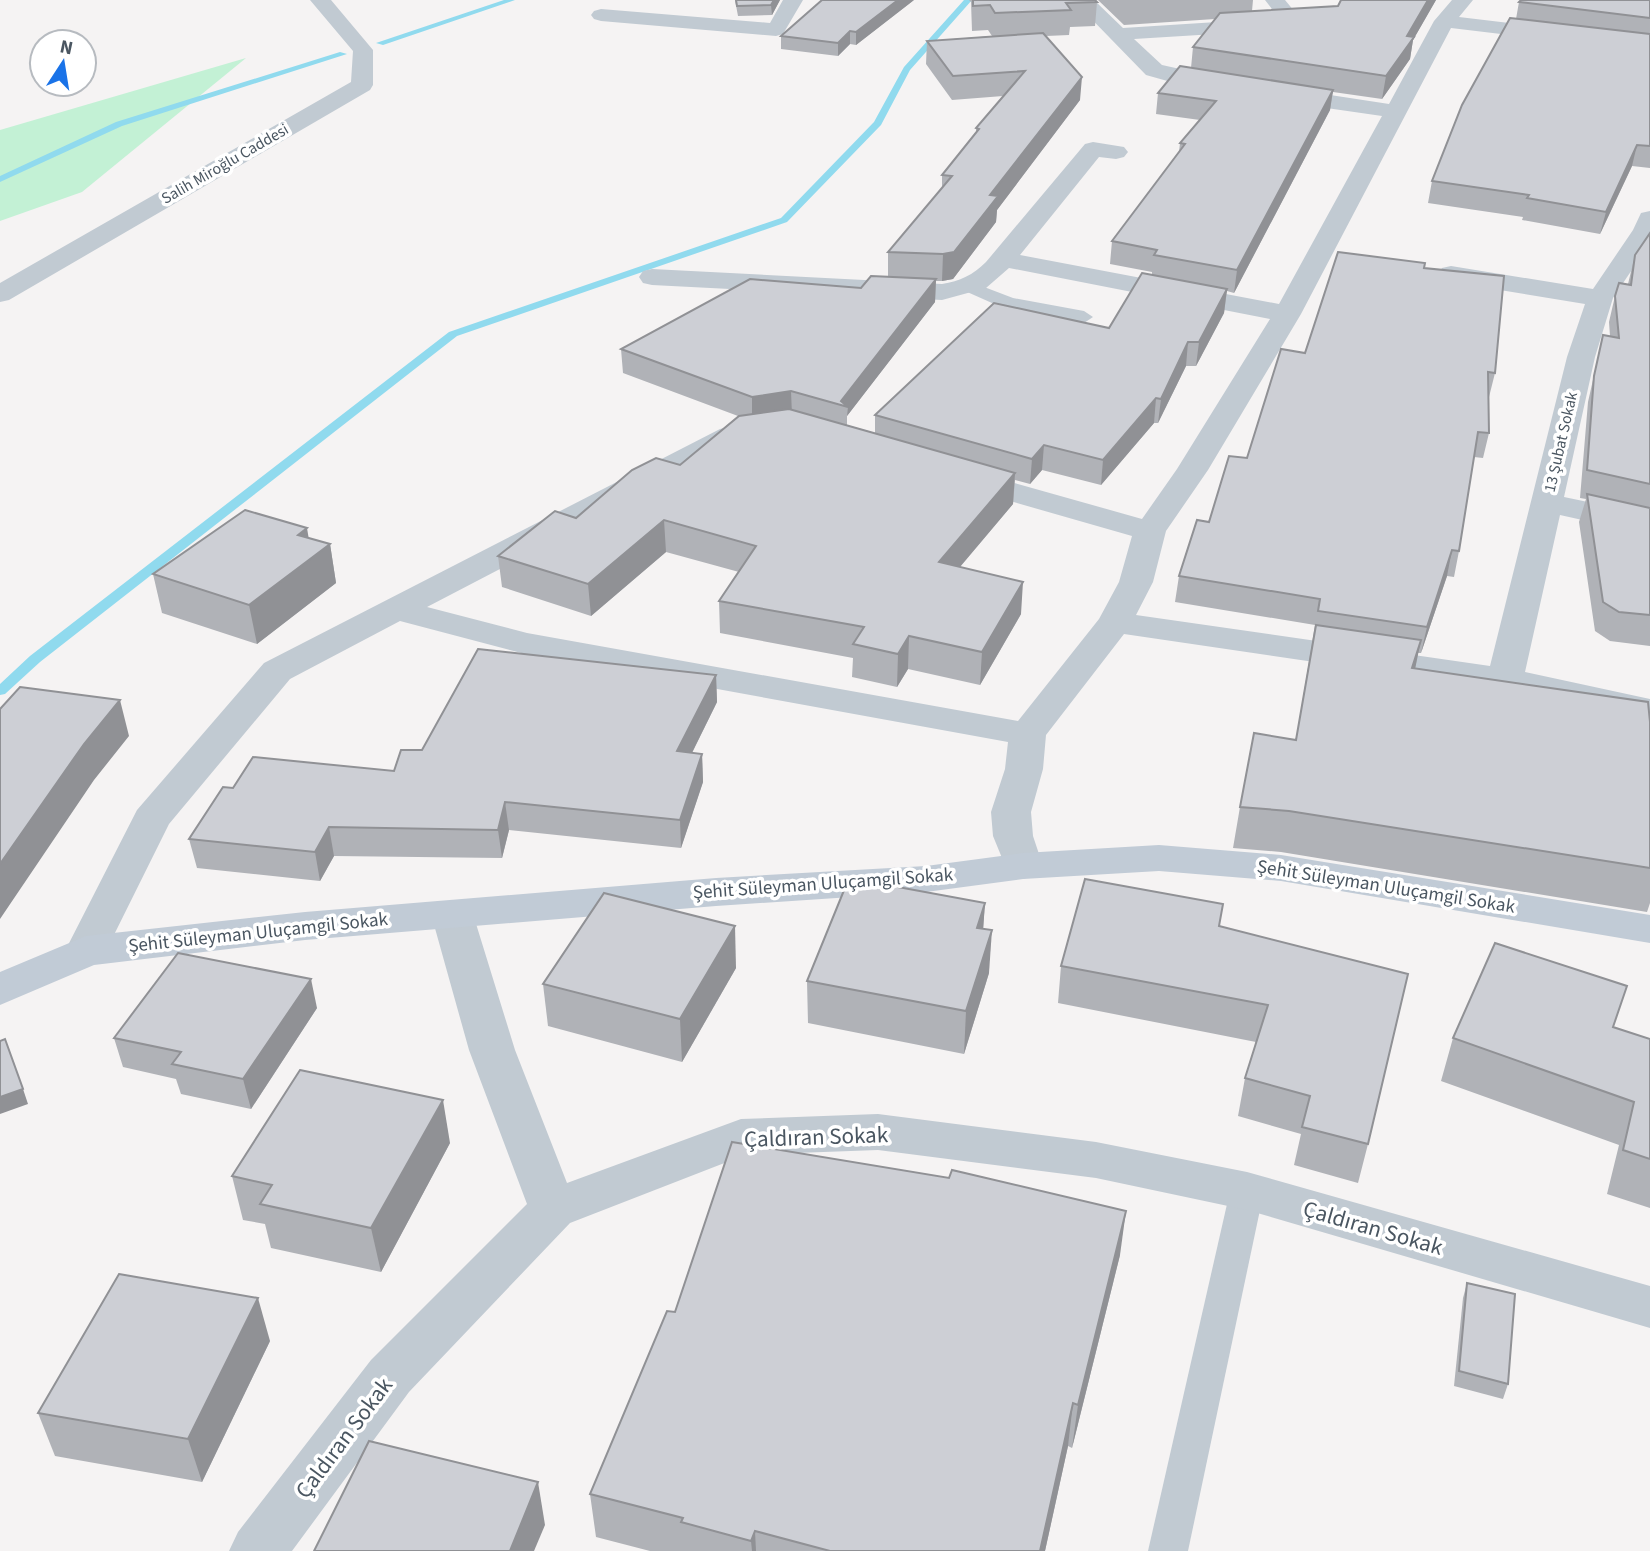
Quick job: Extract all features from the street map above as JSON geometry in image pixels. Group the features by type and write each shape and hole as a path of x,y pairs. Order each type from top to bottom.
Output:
{"street":[{"name":"Salih Miroğlu Caddesi","path":"0,294 362,85 363,50 320,0"},
{"path":"601,15 776,30 793,0"},
{"path":"1083,0 1154,70 1171,76 1246,89 1394,111"},
{"path":"1117,34 1294,23 1275,0"},
{"path":"1023,866 1013,836 1012,811 1024,769 1027,734 1115,622 1136,582 1150,531 1192,470 1287,314 1301,285 1334,255 1394,111 1453,10 1650,47"},
{"path":"652,277 942,292 971,287 988,277 1093,149 1116,152"},
{"name":"13 Şubat Sokak","path":"1505,679 1581,357 1601,298 1649,226"},
{"path":"1003,259 1287,314"},
{"path":"1427,270 1601,298"},
{"path":"86,951 151,819 278,671 731,435 767,430"},
{"path":"937,470 1150,531"},
{"path":"1547,503 1650,525"},
{"path":"395,608 525,643 1027,734"},
{"path":"1115,622 1505,679 1650,710"},
{"name":"Şehit Süleyman Uluçamgil Sokak","path":"0,990 86,951 305,926 716,892 926,879 1023,866 1160,858 1282,868 1650,929"},
{"path":"452,914 492,1050 552,1209"},
{"name":"Çaldıran Sokak","path":"258,1551 390,1376 552,1209 741,1137 878,1132 1096,1160 1247,1191 1650,1307"}],"lane":[{"path":"971,287 1007,303 1084,317"},
{"path":"1168,1551 1247,1191"}],"green space":[{"path":"246,58 82,192 0,221 0,130"}],"building":[{"path":"736,0 774,0 771,5 737,6"},
{"path":"822,0 898,0 856,32 850,31 838,43 781,36"},
{"path":"973,0 1097,2 1066,3 1071,10 995,13 990,5 973,6"},
{"path":"1341,0 1428,0 1407,36 1414,37 1386,76 1193,47 1220,13 1338,6"},
{"path":"1650,0 1650,18 1519,2"},
{"path":"1510,18 1650,34 1650,146 1637,145 1606,212 1527,198 1529,195 1432,181 1462,105"},
{"path":"1043,33 1082,77 990,195 998,196 954,252 888,252 952,176 942,175 979,129 976,128 1025,71 953,76 927,41"},
{"path":"1180,66 1333,90 1237,270 1154,255 1157,250 1112,241 1185,144 1180,143 1216,101 1158,93"},
{"path":"1650,233 1650,484 1587,470 1594,376 1603,335 1619,338 1615,296 1619,283 1631,285 1635,255"},
{"path":"1338,252 1425,263 1424,268 1504,276 1495,373 1488,372 1489,433 1478,432 1459,551 1452,550 1427,627 1318,611 1320,599 1179,576 1197,520 1209,522 1229,456 1247,458 1281,349 1305,353"},
{"path":"1142,273 1227,289 1199,342 1188,342 1161,399 1156,398 1103,460 1044,445 1032,459 875,415 994,303 1109,328"},
{"path":"871,276 936,279 841,401 848,407 791,391 752,397 621,349 750,279 861,288"},
{"path":"789,409 1015,473 939,562 1023,582 982,652 909,636 898,654 853,644 864,627 719,601 756,546 664,520 588,584 498,556 555,511 576,518 632,470 656,458 680,465 739,416"},
{"path":"1587,494 1650,508 1650,615 1619,612 1603,602"},
{"path":"245,510 307,528 298,535 330,544 249,605 153,574"},
{"path":"1316,625 1421,640 1412,668 1648,702 1650,868 1289,811 1240,807 1254,733 1296,740"},
{"path":"478,649 716,675 677,751 702,754 680,820 505,802 498,830 329,827 315,852 189,839 223,787 233,788 253,757 394,771 401,750 422,750"},
{"path":"20,687 120,700 84,744 0,864 0,709"},
{"path":"849,878 985,903 977,928 992,930 966,1011 807,981"},
{"path":"1085,879 1223,904 1219,926 1408,974 1368,1144 1302,1127 1310,1096 1245,1078 1268,1005 1061,966"},
{"path":"604,893 735,926 680,1019 543,984"},
{"path":"1495,943 1627,986 1613,1027 1650,1039 1650,1159 1623,1150 1634,1102 1453,1038"},
{"path":"178,953 311,979 243,1079 172,1064 181,1052 114,1038"},
{"path":"5,1039 23,1089 0,1097 0,1041"},
{"path":"300,1070 443,1100 371,1228 260,1204 272,1185 232,1176"},
{"path":"732,1142 949,1178 952,1170 1126,1211 1078,1405 1073,1403 1040,1551 830,1551 755,1531 751,1541 681,1522 683,1518 590,1494 667,1311 675,1312"},
{"path":"119,1274 258,1298 188,1439 38,1413"},
{"path":"1467,1283 1515,1294 1508,1384 1459,1371"},
{"path":"369,1441 538,1482 510,1551 314,1551"}],"waterway":[{"path":"380,43 511,0"},
{"path":"0,691 35,659 453,334 784,220 878,123 907,69 968,0"},
{"path":"0,179 119,124 343,54"}]}
